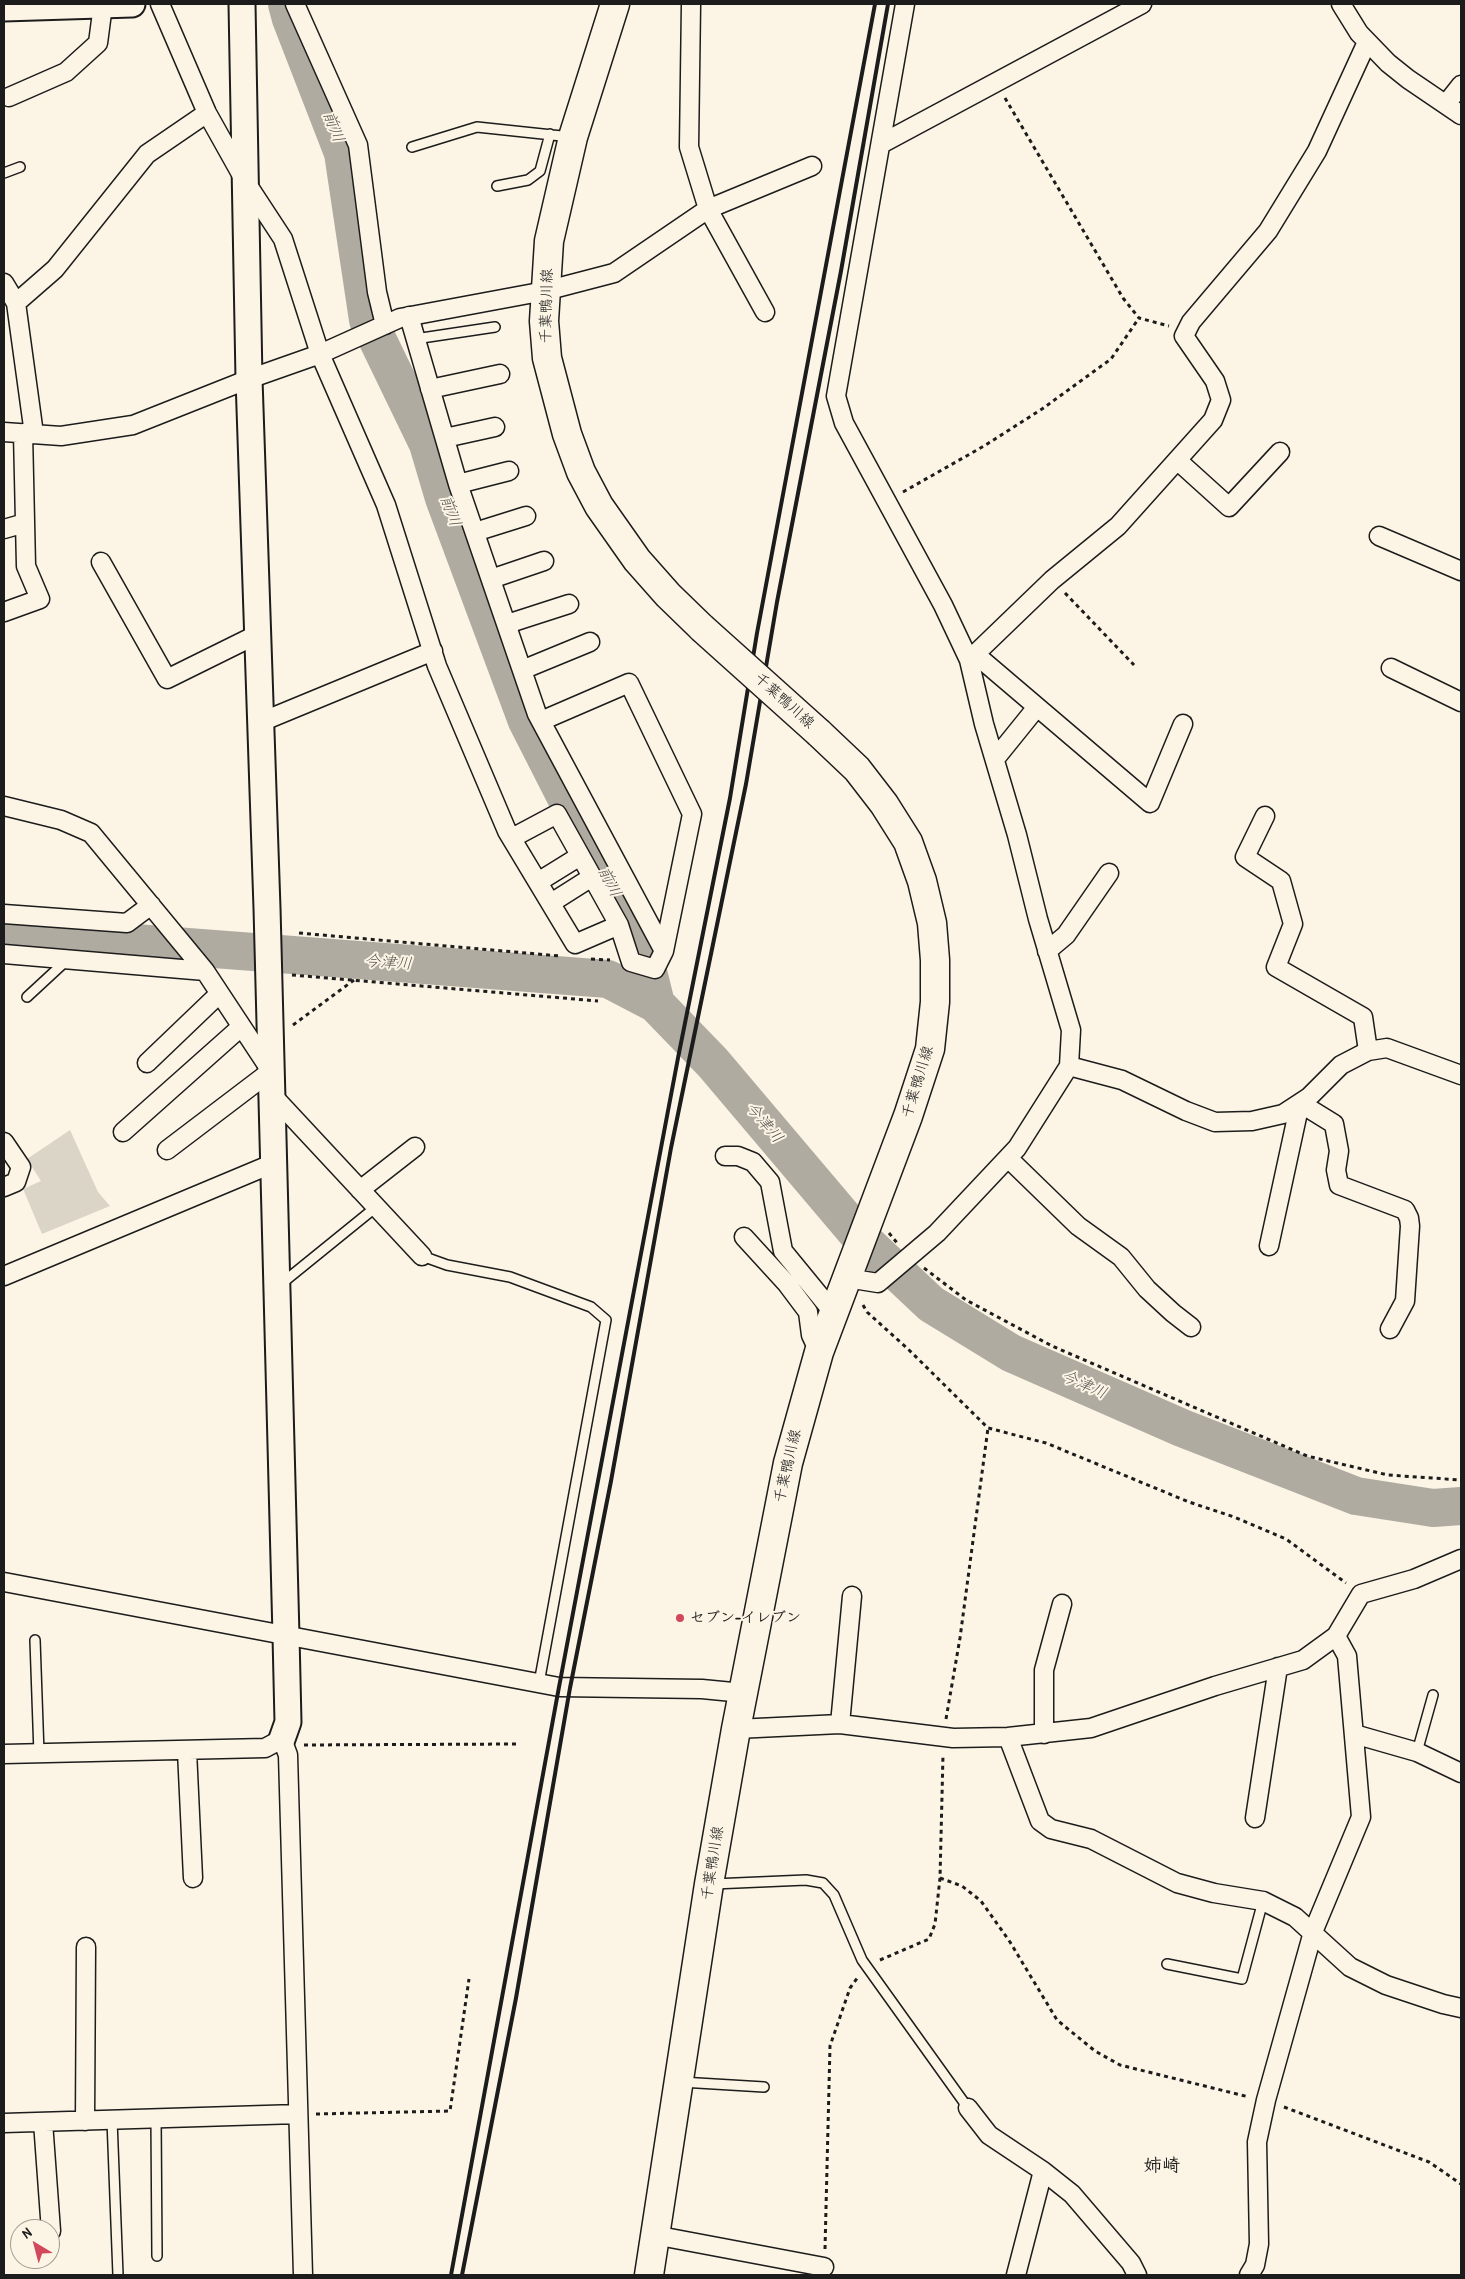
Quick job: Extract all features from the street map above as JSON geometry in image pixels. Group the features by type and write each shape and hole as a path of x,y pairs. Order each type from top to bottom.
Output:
{"main road":[{"name":"千葉鴨川線","path":"616,4 561,136 549,241 544,321 547,358 562,419 581,472 609,522 637,560 668,595 702,628 857,769 884,804 908,842 922,881 932,923 935,960 935,1002 930,1049 908,1116 878,1221 847,1278 832,1312 788,1463 736,1729 709,1884 649,2275"}],"street":[{"path":"4,8 132,4"},
{"path":"160,4 207,112 245,181 283,239 320,354 386,505 432,651 512,838 576,944 619,925"},
{"path":"242,4 250,379 268,908 288,1722 282,1739 288,1755 303,2275"},
{"path":"295,4 358,145 377,292 385,325"},
{"path":"691,4 689,147 708,208 766,312"},
{"path":"847,1278 878,1283 937,1233 1017,1148 1070,1066 1071,1030 984,724 972,657 844,423 836,396 906,4"},
{"path":"880,144 1142,4"},
{"path":"1341,4 1359,33 1367,42 1408,79 1461,115"},
{"path":"9,97 66,72 98,43 103,5"},
{"path":"972,657 1052,580 1118,526 1213,420 1221,400 1215,381 1184,336 1191,322 1268,232 1316,151 1367,42"},
{"path":"1446,104 1461,85"},
{"path":"16,302 55,269 147,154 207,112"},
{"path":"4,432 61,436 133,425 320,354 409,316 545,291 614,273 708,208 812,166"},
{"path":"4,283 16,302 28,434 25,523 26,566 40,599 4,612"},
{"path":"409,316 458,484 541,721 664,951"},
{"path":"430,389 500,374"},
{"path":"445,438 495,427"},
{"path":"1177,460 1229,507 1280,452"},
{"path":"458,484 509,471"},
{"path":"475,532 526,516"},
{"path":"4,529 25,523"},
{"path":"1379,536 1461,571"},
{"path":"491,580 544,561"},
{"path":"100,562 167,679 258,634"},
{"path":"507,624 569,604"},
{"path":"522,670 590,642"},
{"path":"261,722 432,651"},
{"path":"972,657 1037,708 1150,803 1182,724"},
{"path":"1391,668 1461,702"},
{"path":"512,838 558,814 619,925 631,962 655,969 664,951 692,814 629,683 541,721"},
{"path":"995,759 1037,708"},
{"path":"4,806 61,820 91,833 205,971 241,1027 272,1083 360,1190 422,1256"},
{"path":"1265,816 1245,857 1281,881 1293,924 1276,967 1363,1017 1368,1051"},
{"path":"538,882 580,856"},
{"path":"1047,951 1066,935 1109,873"},
{"path":"551,903 592,877"},
{"path":"4,914 127,923 151,906"},
{"path":"4,954 205,971"},
{"path":"148,1063 219,994"},
{"path":"123,1132 241,1027"},
{"path":"1070,1066 1122,1080 1186,1111 1215,1122 1252,1121 1283,1114 1309,1097 1341,1065 1368,1051 1387,1048 1461,1075"},
{"path":"167,1150 272,1083"},
{"path":"1269,1246 1300,1103"},
{"path":"1300,1103 1334,1124 1339,1151 1336,1170 1339,1186 1405,1210 1409,1218 1404,1301 1390,1329"},
{"path":"4,1142 21,1168 16,1182 4,1187"},
{"path":"360,1190 415,1147"},
{"path":"725,1156 738,1156 752,1162 770,1182 783,1251 832,1312"},
{"path":"1008,1158 1078,1226 1121,1257 1148,1289 1172,1313 1191,1327"},
{"path":"4,1276 274,1163"},
{"path":"744,1237 787,1284 808,1312 811,1335 819,1352"},
{"path":"736,1729 840,1724 943,1737 1008,1737 1091,1728 1215,1686 1303,1660 1336,1636 1360,1594 1414,1579 1461,1559"},
{"path":"4,1582 570,1688 702,1689 743,1693"},
{"path":"840,1724 852,1596"},
{"path":"1044,1734 1044,1670 1062,1604"},
{"path":"1249,2275 1255,2265 1259,2244 1257,2142 1266,2100 1313,1932 1361,1817 1347,1656 1336,1636"},
{"path":"1255,1818 1278,1667"},
{"path":"1354,1734 1417,1752 1461,1773"},
{"path":"1008,1737 1040,1821 1051,1829 1091,1839 1124,1854 1177,1883 1214,1893 1262,1901 1295,1916 1350,1967 1377,1980 1443,2004 1461,2008"},
{"path":"4,1754 265,1748 282,1739"},
{"path":"188,1751 193,1878"},
{"path":"85,2121 86,1947"},
{"path":"968,2108 989,2135 1043,2171 1072,2194 1131,2264 1137,2275"},
{"path":"4,2123 298,2114"},
{"path":"43,2122 50,2219"},
{"path":"1016,2275 1043,2171"},
{"path":"654,2235 824,2268"}],"lane":[{"path":"412,147 477,127 561,136 540,171 528,180 497,186"},
{"path":"4,173 20,167"},
{"path":"415,339 495,327"},
{"path":"26,997 68,960"},
{"path":"277,1288 376,1207"},
{"path":"422,1256 447,1265 510,1277 591,1307 606,1320 539,1683"},
{"path":"35,1640 40,1754"},
{"path":"1417,1752 1433,1695"},
{"path":"709,1884 806,1880 823,1882 834,1895 866,1965 968,2108"},
{"path":"1167,1964 1242,1979 1262,1901"},
{"path":"678,2082 764,2087"},
{"path":"156,2118 157,2256"},
{"path":"112,2120 118,2275"}],"path":[{"path":"996,82 1123,298 1138,318 1186,332"},
{"path":"886,501 984,446 1042,409 1111,359 1138,318"},
{"path":"1052,580 1134,665"},
{"path":"299,934 562,956"},
{"path":"582,958 631,962"},
{"path":"269,973 598,1001"},
{"path":"271,1042 354,980"},
{"path":"878,1221 909,1256 966,1300 1052,1346 1307,1456 1388,1475 1461,1480"},
{"path":"847,1278 867,1312 908,1349 988,1428 1046,1443 1189,1502 1234,1517 1286,1539 1360,1594"},
{"path":"824,2268 830,2046 850,1988 866,1965 929,1939 936,1924 940,1878 943,1737 960,1638 988,1428"},
{"path":"282,1739 298,1745 516,1744"},
{"path":"940,1878 962,1886 981,1900 1010,1942 1057,2020 1095,2051 1120,2065 1266,2100 1429,2162 1461,2184"},
{"path":"298,2114 450,2111 469,1979"}],"shaded area":[{"path":"70,1130 98,1192 110,1206 42,1234 23,1189 41,1181 27,1159"}],"waterway":[{"name":"前川","path":"287,4 291,19 343,153 368,320 428,444 444,498 527,721 642,947 656,1004"},
{"name":"今津川","path":"4,933 608,979 656,1004 713,1063 862,1239 931,1304 1011,1353 1182,1428 1356,1496 1433,1508 1461,1506"}],"railway":[{"path":"451,2275 559,1687 678,1058 730,798 757,633 875,4"},
{"path":"462,2275 516,1998 570,1688 611,1481 671,1148 746,784 777,602 841,271 888,4"}],"place":[{"name":"セブン-イレブン","path":"680,1618"}],"district":[{"name":"姉崎","path":"1162,2166"}]}
